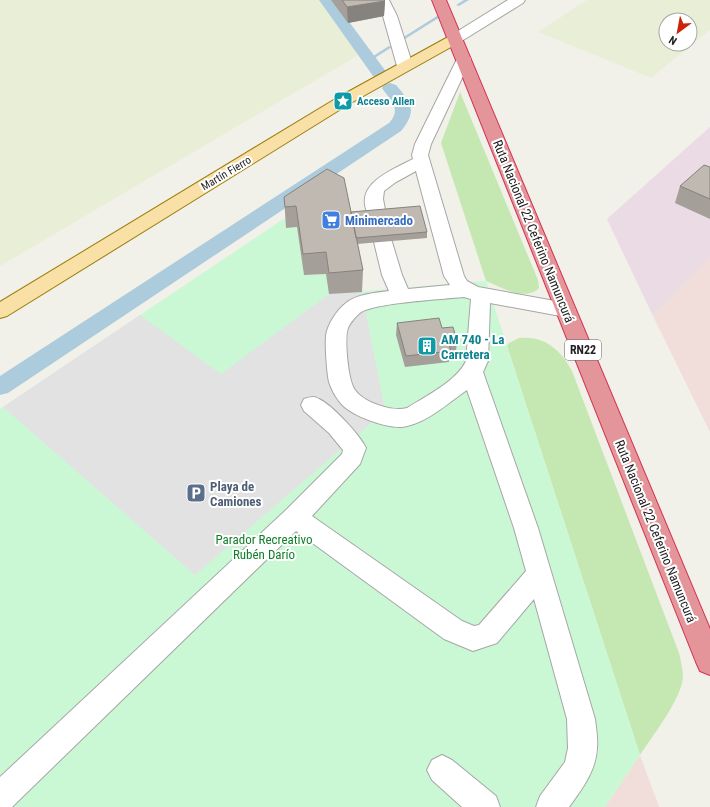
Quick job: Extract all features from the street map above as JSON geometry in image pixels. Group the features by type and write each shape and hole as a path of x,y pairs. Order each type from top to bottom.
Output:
{"highway":[{"name":"Ruta Nacional 22 Ceferino Namuncurá","path":"440,0 710,662"}],"main road":[{"name":"Martín Fierro","path":"0,311 336,105 455,39"}],"street":[{"path":"382,0 390,16 405,66"},
{"path":"455,39 518,0"},
{"path":"464,59 423,144 420,155 454,276 460,286 473,293"},
{"path":"377,215 374,203 375,191 382,184 421,161"},
{"path":"383,242 392,275 401,296"},
{"path":"473,293 477,361 472,372 464,381 415,414 402,418 388,417 366,410 347,396 340,382 336,336 339,325 353,308 372,300 401,296 473,293 566,310"},
{"path":"472,372 526,528 581,719 583,748 578,769 551,807"},
{"path":"0,798 295,517 352,458 355,448 337,427 312,405"},
{"path":"295,517 453,630 473,639 488,634 539,574"},
{"path":"442,770 485,807"}],"shaded area":[{"path":"710,127 710,257 653,316 607,219"},
{"path":"710,257 710,432 653,316"},
{"name":"Playa de Camiones","path":"362,292 385,411 195,575 3,407 140,315 221,374 329,294"},
{"path":"640,755 659,807 605,807"}],"green space":[{"path":"0,0 331,0 367,50 0,266"},
{"path":"587,0 710,0 710,30 698,40 698,12 658,12 658,52 683,52 651,78 538,32"},
{"path":"460,92 538,280 539,288 533,292 520,294 506,290 486,281 441,143"},
{"name":"Parador Recreativo Rubén Darío","path":"285,218 287,228 297,227 304,275 326,274 330,294 486,281 640,755 605,807 0,807 0,409"},
{"path":"519,338 537,339 551,346 557,350 572,371 679,653 683,675 681,687 672,707 640,755 507,346 509,343"}],"building":[{"path":"342,0 384,0 385,1 347,7"},
{"path":"704,165 710,167 710,199 680,186"},
{"path":"327,169 344,178 363,270 329,273 326,252 303,254 296,206 285,207 284,197"},
{"path":"420,206 427,232 356,238 351,212"},
{"path":"439,318 442,328 453,327 457,341 448,342 451,351 406,356 397,323"}],"waterway":[{"path":"326,0 379,73"},
{"path":"458,5 467,0"},
{"path":"404,38 438,17"},
{"path":"369,60 390,47"},
{"path":"0,387 395,127 400,121 404,112 401,103 390,88"}],"place":[{"name":"Acceso Allen","path":"343,101"},
{"name":"Minimercado","path":"331,220"},
{"name":"AM 740 - La Carretera","path":"427,346"},
{"name":"Playa de Camiones","path":"196,493"}]}
